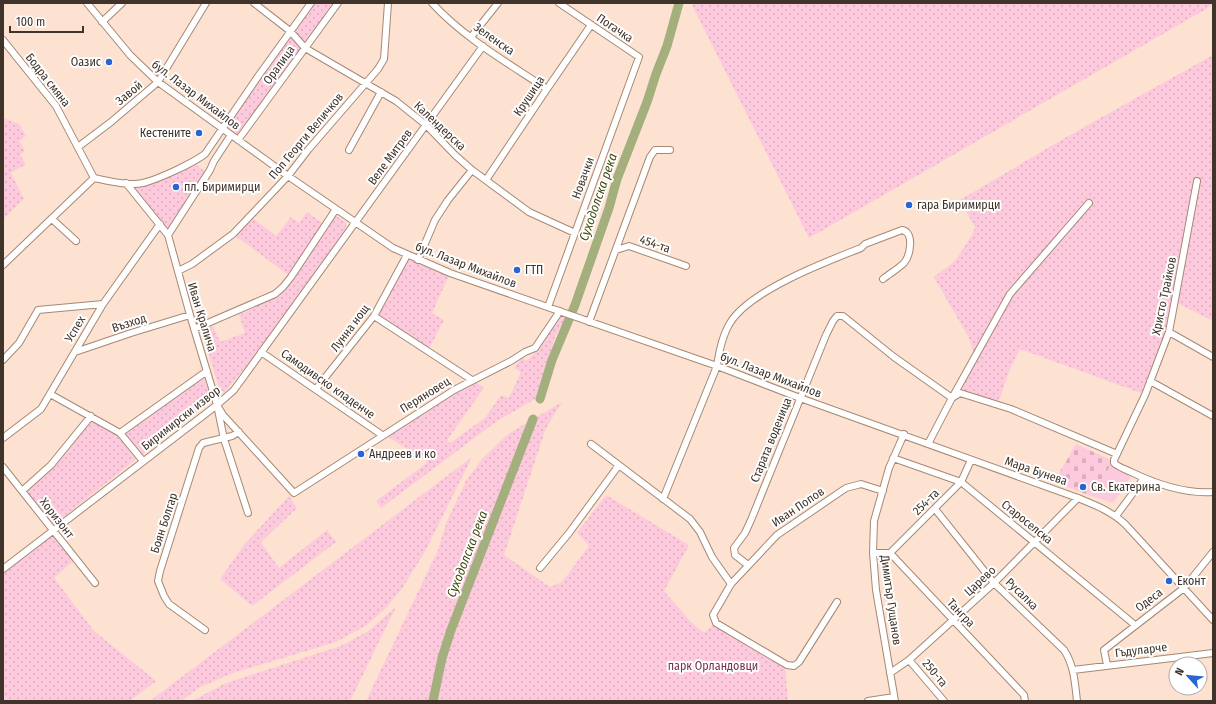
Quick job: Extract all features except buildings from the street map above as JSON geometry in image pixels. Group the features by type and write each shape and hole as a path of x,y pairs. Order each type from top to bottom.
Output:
{"street":[{"name":"бул. Лазар Михайлов","path":"87,3 130,55 158,82 288,176 392,248 450,273 717,366 800,398 904,434"},
{"path":"102,22 122,3"},
{"name":"Завой","path":"78,147 117,117 158,82 206,3"},
{"name":"Календерска","path":"254,3 290,31 305,48 396,101 426,125 472,170 529,212 575,233"},
{"name":"Оралица","path":"205,154 311,3"},
{"name":"Оралица","path":"238,140 338,3"},
{"name":"Поп Георги Величков","path":"178,271 192,264 233,234 288,176 308,150 378,69 384,59 388,3"},
{"name":"Зеленска","path":"432,3 446,18 483,46 547,89"},
{"path":"472,37 498,3"},
{"name":"Погачка","path":"559,3 639,57"},
{"name":"Крушица","path":"486,180 591,26"},
{"name":"Бодра смяна","path":"3,40 56,106 94,178"},
{"name":"Веле Митрев","path":"356,222 483,46"},
{"name":"Новачки","path":"548,307 639,57"},
{"path":"349,150 381,92"},
{"path":"126,183 168,235 231,135"},
{"path":"589,322 650,157 655,150 670,150"},
{"path":"3,265 94,178 126,183 143,183 197,160 205,154 214,160"},
{"path":"418,260 435,220 448,200 472,170"},
{"name":"Христо Трайков","path":"1117,454 1145,395 1170,332 1197,181"},
{"path":"928,444 1010,294 1089,203"},
{"path":"194,329 275,294 283,288 336,209"},
{"path":"52,219 76,241"},
{"name":"Биримирски извор","path":"3,569 234,390 356,222"},
{"name":"Успех","path":"3,438 41,410 103,304 160,224"},
{"path":"663,499 717,366 720,346 729,324 738,312 754,300 782,283 826,262 861,248 865,244 905,230 910,236 905,263 883,279"},
{"name":"Иван Кралича","path":"168,235 194,329 217,404 224,438 248,513"},
{"name":"454-та","path":"616,250 629,246 686,266"},
{"name":"Лунна нощ","path":"316,389 374,316 407,255"},
{"path":"3,360 19,343 38,310 103,304"},
{"name":"Перяновец","path":"294,493 454,390 535,348 561,312"},
{"name":"Възход","path":"75,352 190,315"},
{"path":"374,316 472,380"},
{"name":"Старата воденица","path":"748,565 735,555 734,548 745,533 751,520 826,335 837,316 842,316 894,357 952,398"},
{"path":"1170,332 1213,357"},
{"name":"Самодивско кладенче","path":"261,352 382,435"},
{"name":"Биримирски извор","path":"120,433 207,371"},
{"path":"1150,381 1213,416"},
{"path":"952,398 960,393 1011,409 1117,454 1114,460 1116,465 1160,484 1202,493 1213,492"},
{"path":"50,394 120,433 144,461"},
{"name":"Иван Кралича","path":"217,404 223,415 294,493"},
{"path":"22,491 51,465 91,416"},
{"name":"Боян Болгар","path":"205,630 169,604 158,581 160,570 199,448 203,443 232,436 239,432"},
{"name":"Мара Бунева","path":"904,434 1107,510 1125,524 1213,620"},
{"name":"Димитър Гущанов","path":"894,699 876,590 873,553 874,520 893,458 904,434"},
{"path":"591,444 690,519 700,532 712,557 731,584"},
{"name":"Староселска","path":"893,458 961,482 1134,625"},
{"name":"254-та","path":"890,553 935,510 961,482 971,460"},
{"path":"540,568 619,465"},
{"name":"Хоризонт","path":"3,466 53,531 95,582"},
{"path":"1116,516 1144,478"},
{"name":"Иван Попов","path":"837,602 799,662 794,666 787,665 716,623 713,615 720,600 731,584 777,535 846,488 861,484 883,491"},
{"name":"Царево","path":"890,673 909,660 994,583 1078,498"},
{"name":"Русалка","path":"935,510 994,583 1064,650 1069,658 1073,670 1077,701"},
{"name":"Одеса","path":"1107,665 1104,650 1134,625 1184,588 1213,552"},
{"path":"873,553 890,553"},
{"name":"Тангра","path":"890,553 1024,695 1025,701"},
{"name":"Гъдуларче","path":"1073,670 1213,653"},
{"name":"250-та","path":"909,660 944,701"},
{"path":"868,701 894,699"}],"green space":[{"path":"311,3 338,3 238,140 222,128"},
{"path":"691,3 1213,3 1213,5 809,238"},
{"path":"1213,55 1213,321 1173,301 1166,332 1141,393 1020,349 1010,369 998,403 962,390 975,357 969,338 934,277 955,261 972,235 975,227 960,200 1063,139"},
{"path":"3,118 19,124 26,136 19,141 25,151 20,155 26,164 11,173 24,199 3,219"},
{"path":"195,164 206,172 167,231 131,185 158,179"},
{"path":"307,212 325,225 291,277 233,234 250,216 276,236 291,217 299,223"},
{"path":"335,215 346,223 346,229 247,365 224,393 220,390 203,337 207,335 205,329 213,326 220,342 245,333 239,315 277,296 288,286"},
{"path":"407,255 450,273 432,313 444,320 428,351 374,316"},
{"path":"561,316 566,317 555,337 535,399 497,421 381,508 376,501 428,462 387,436 430,408 476,382 484,388 447,440 450,443 485,418 501,395 509,398 521,372 514,368 522,357 526,361 538,351"},
{"path":"204,378 211,400 53,525 26,491 54,466 93,420 121,437"},
{"name":"парк Орландовци","path":"562,402 546,428 504,555 550,587 562,582 589,546 577,533 606,495 689,545 664,591 690,621 704,633 713,625 785,668 788,701 366,701 438,550 447,521 466,481 482,459 508,434"},
{"path":"1076,444 1111,460 1111,465 1102,480 1100,479 1091,496 1054,482"},
{"path":"472,457 426,550 403,587 386,608 367,625 336,642 233,673 200,687 181,701 150,701"},
{"path":"1111,465 1132,475 1126,484 1124,483 1119,490 1121,492 1113,503 1091,496 1100,479 1102,480"},
{"path":"289,496 297,508 261,542 279,568 327,530 336,542 252,606 220,579 244,545"},
{"path":"53,531 76,559 54,578 94,631 156,681 130,701 3,701 3,573 51,537"},
{"path":"396,607 350,701 192,701 226,683 341,646 368,631"}],"waterway":[{"name":"Суходолска река","path":"540,399 552,360 575,305 609,208 617,179 667,46 679,3"},
{"name":"Суходолска река","path":"433,701 442,658 451,630 533,419"}],"place":[{"name":"Оазис","path":"109,62"},
{"name":"Кестените","path":"199,133"},
{"name":"пл. Биримирци","path":"176,187"},
{"name":"гара Биримирци","path":"909,205"},
{"name":"ГТП","path":"517,270"},
{"name":"Андреев и ко","path":"361,454"},
{"name":"Св. Екатерина","path":"1083,487"},
{"name":"Еконт","path":"1169,581"}]}
